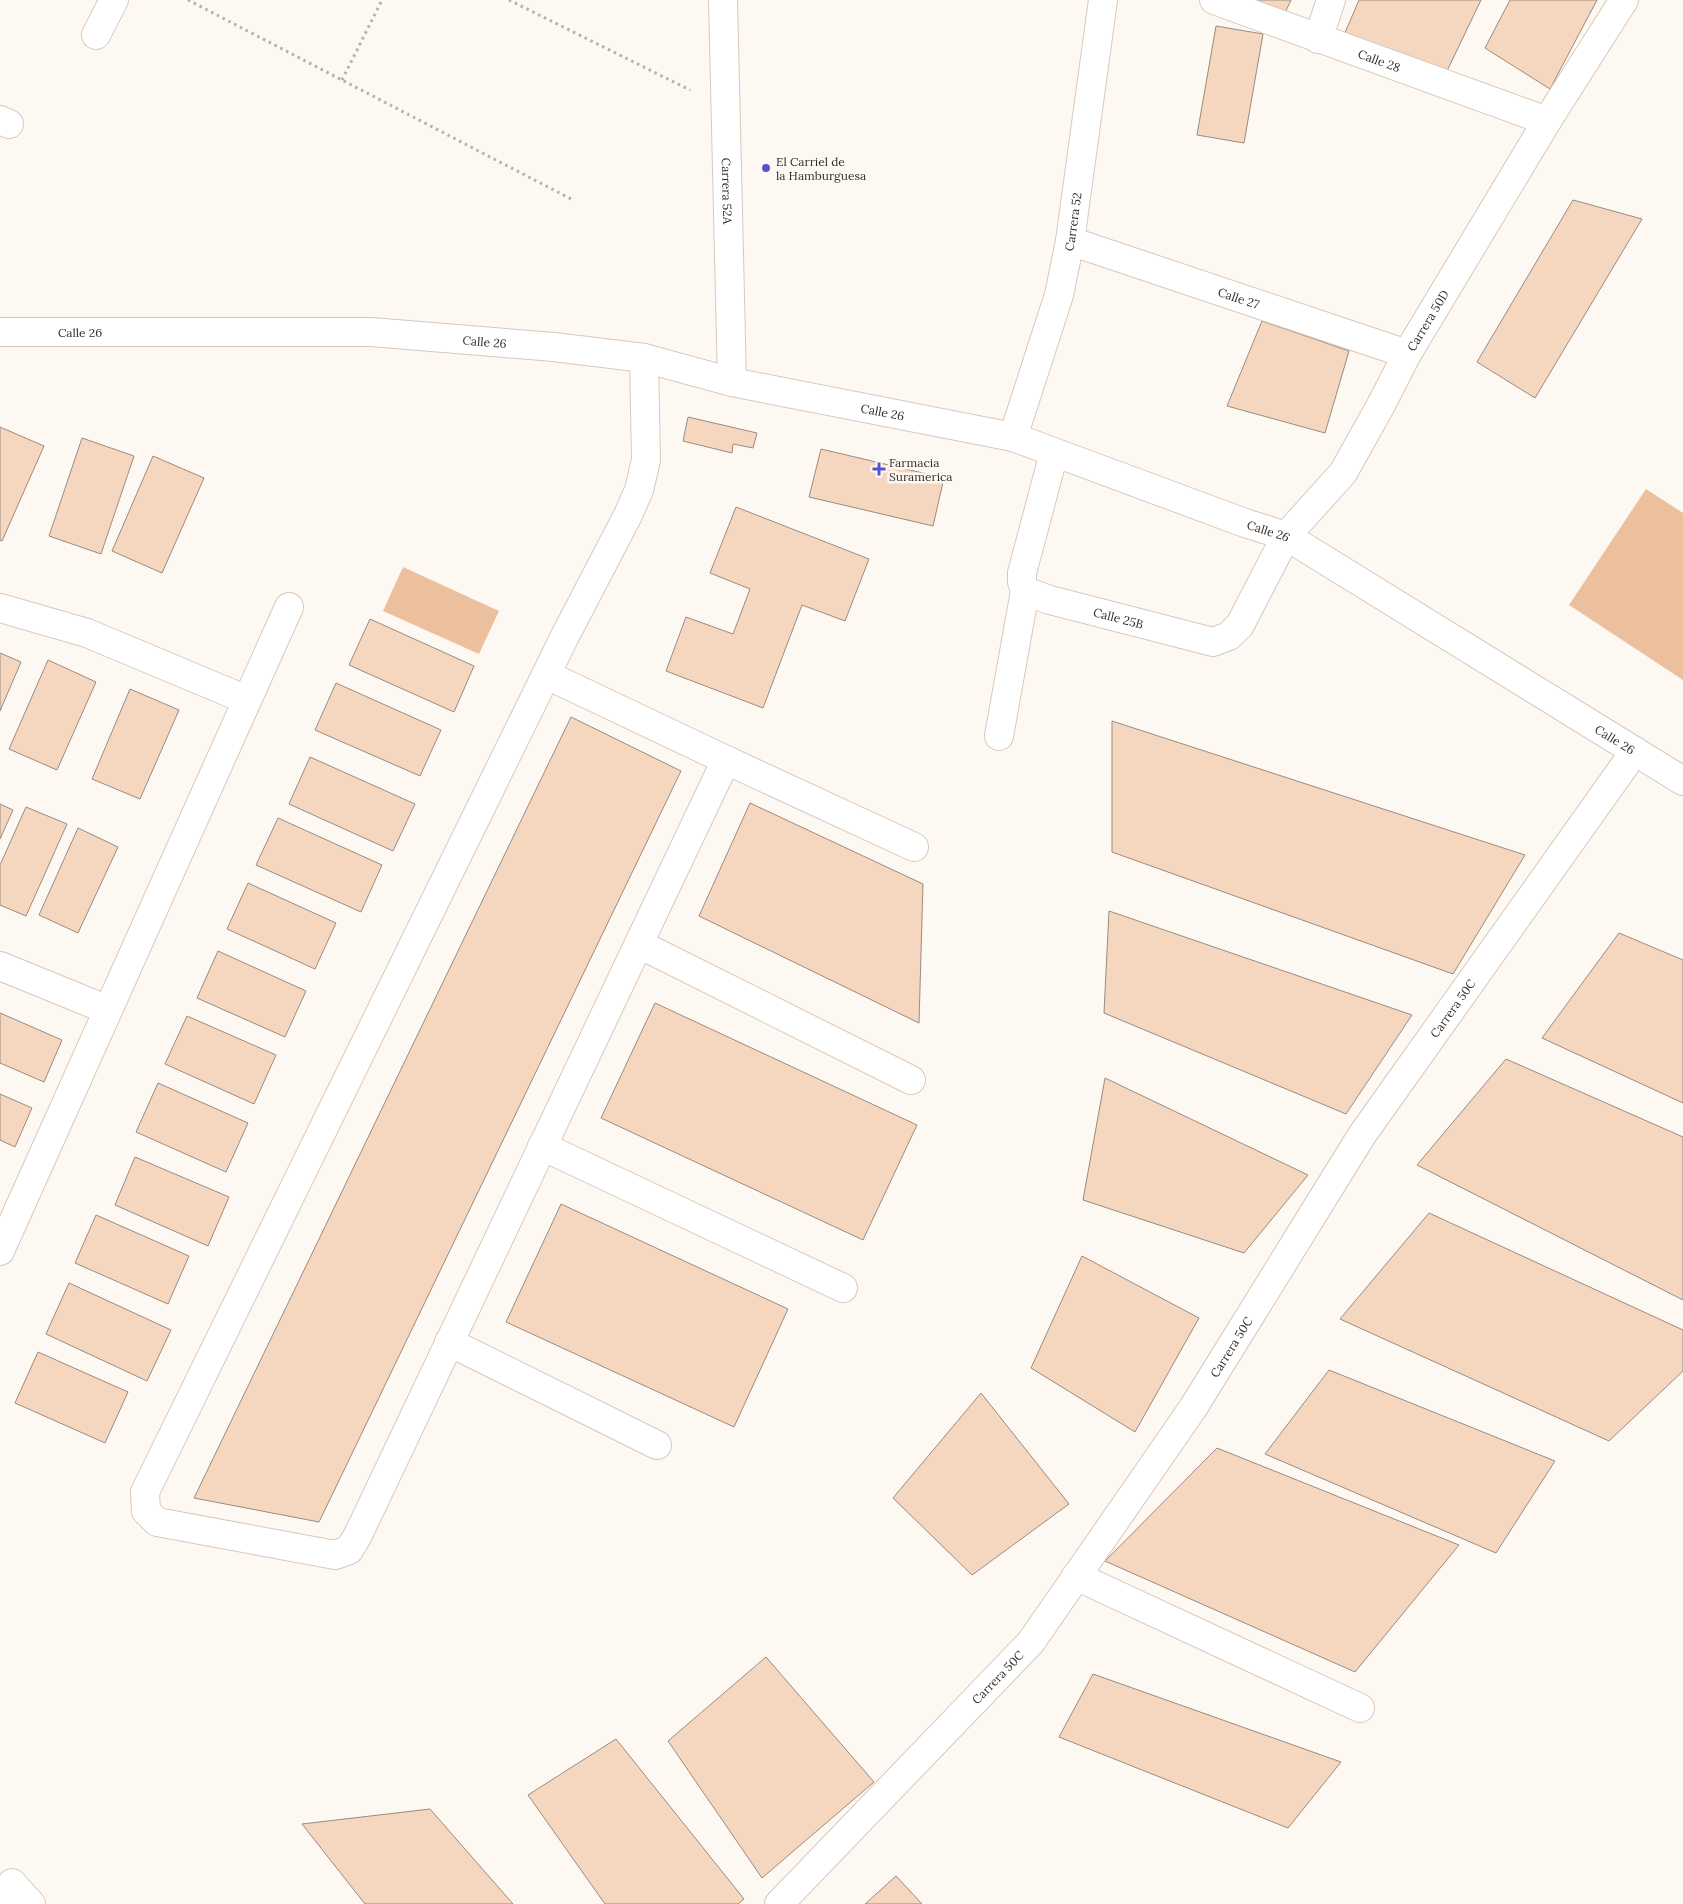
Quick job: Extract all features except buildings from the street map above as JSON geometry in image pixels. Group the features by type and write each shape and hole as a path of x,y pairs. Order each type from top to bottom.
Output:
{"street":[{"path":"96,35 114,0"},
{"name":"Carrera 52A","path":"723,0 732,382"},
{"name":"Carrera 52","path":"1013,437 1059,295 1070,241 1103,0"},
{"name":"Calle 28","path":"1214,0 1547,121"},
{"path":"1318,39 1332,0"},
{"name":"Carrera 50D","path":"1229,636 1240,625 1286,536 1342,473 1381,405 1407,354 1547,121 1624,0"},
{"name":"Calle 27","path":"1070,241 1407,354"},
{"name":"Calle 26","path":"0,332 371,332 554,347 644,358 732,382 1013,437 1245,523 1286,536 1683,781"},
{"path":"644,358 646,460 639,490 145,1492 146,1510 157,1522 336,1555 349,1550 358,1536 726,760"},
{"path":"999,736 1024,582 1054,453"},
{"name":"Calle 25B","path":"1024,582 1050,600 1213,642 1229,636"},
{"path":"0,1251 289,606"},
{"path":"0,608 87,633 247,700"},
{"path":"547,674 914,847"},
{"name":"Carrera 50C","path":"779,1904 1031,1642 1193,1408 1362,1135 1635,751"},
{"path":"639,944 911,1080"},
{"path":"0,966 108,1010"},
{"path":"542,1146 843,1288"},
{"path":"449,1342 657,1445"},
{"path":"1076,1576 1360,1708"},
{"path":"6,1891 31,1904"}],"path":[{"path":"188,0 573,200"},
{"path":"342,80 382,0"},
{"path":"510,0 726,107"}],"shaded area":[{"path":"1646,489 1683,513 1683,680 1569,605"},
{"path":"403,567 499,611 479,654 383,611"}],"place":[{"name":"El Carriel de la Hamburguesa","path":"766,168"},
{"name":"Farmacia Suramerica","path":"879,469"}]}
